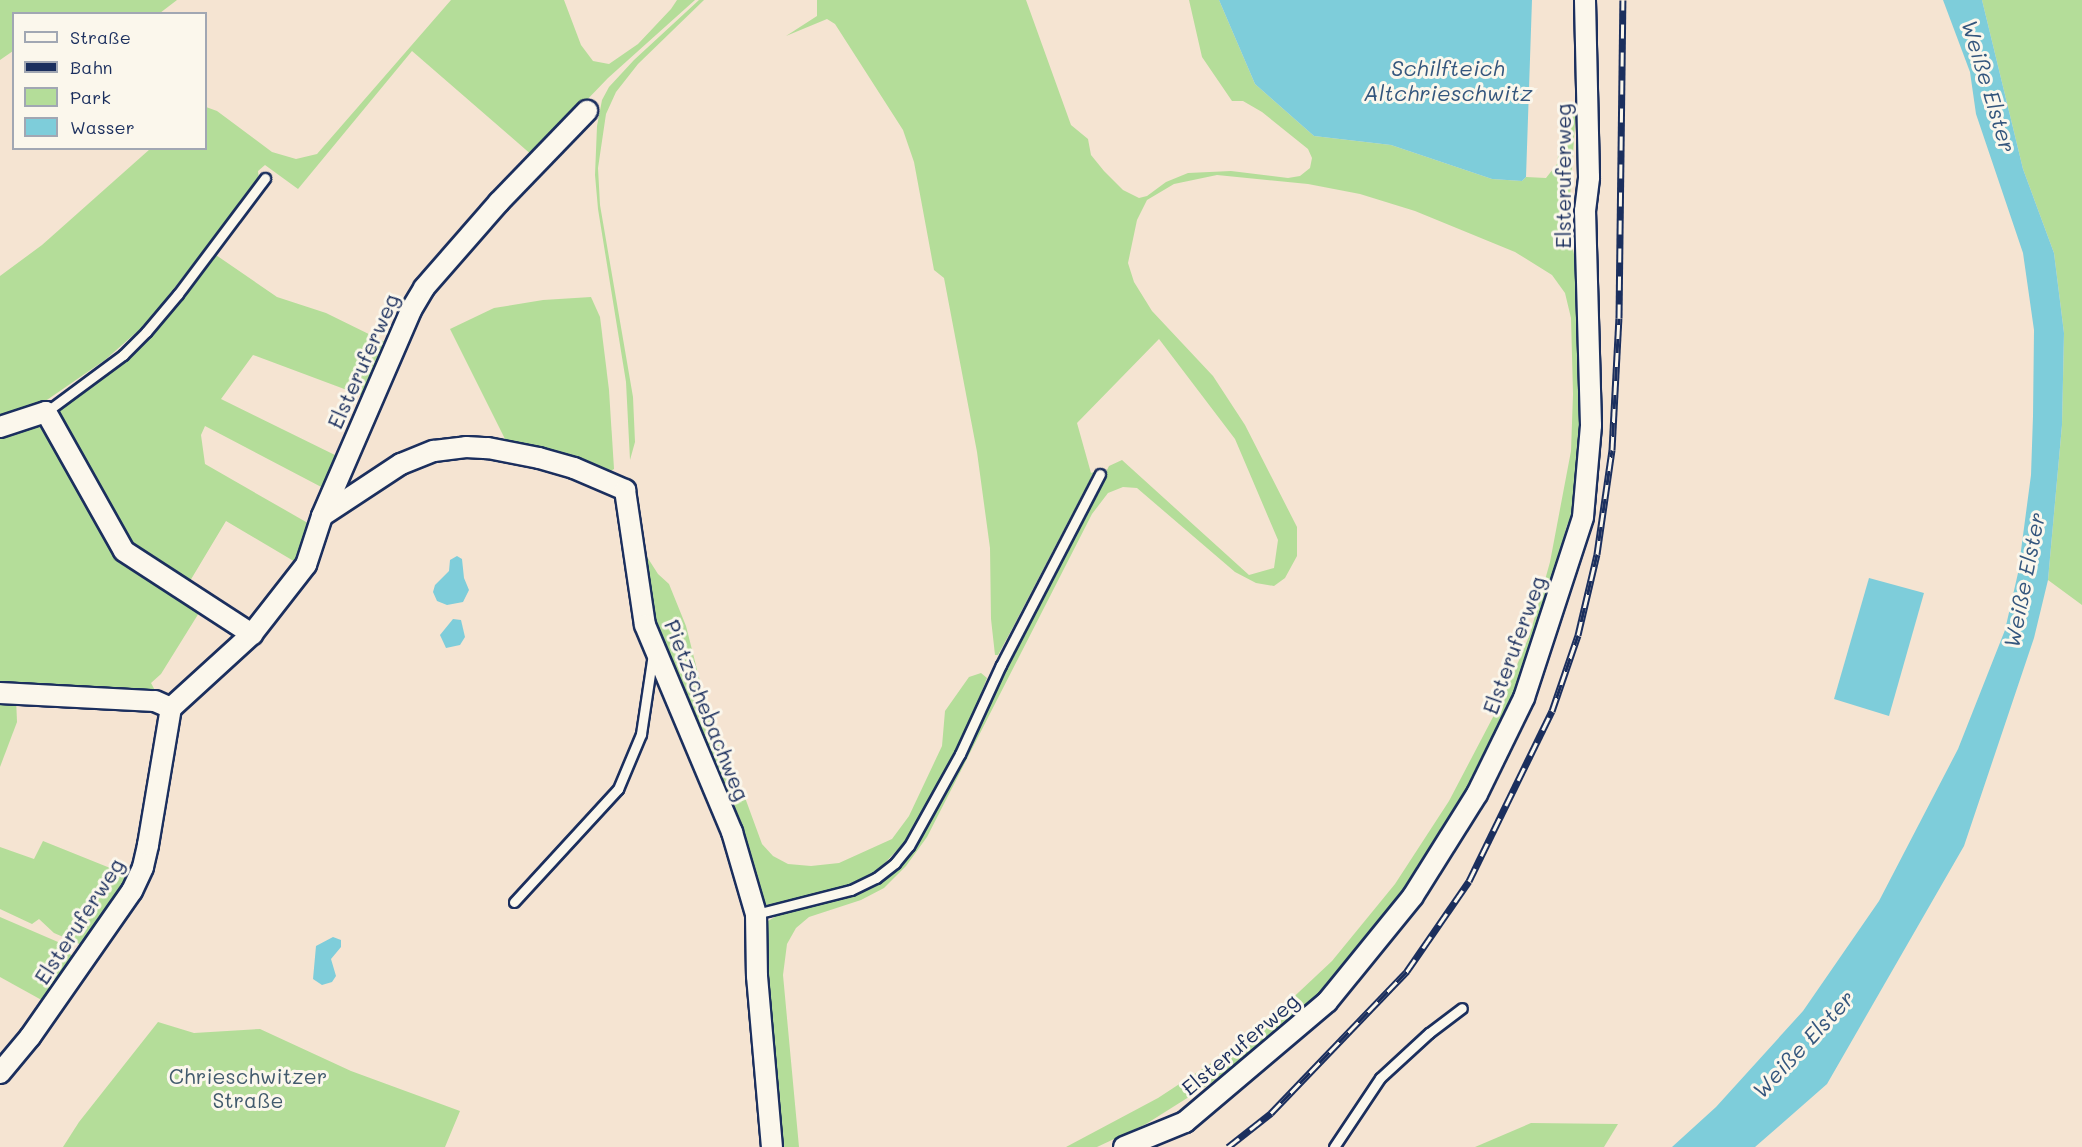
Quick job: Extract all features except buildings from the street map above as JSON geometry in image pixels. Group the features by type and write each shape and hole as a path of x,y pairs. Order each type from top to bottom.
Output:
{"street":[{"name":"Elsteruferweg","path":"1124,1147 1185,1122 1328,1002 1413,896 1477,794 1524,698 1582,517 1591,425 1585,211 1589,177 1585,0"},
{"name":"Elsteruferweg","path":"0,1073 30,1038 132,891 143,867 148,845 171,708 252,634 306,565 322,516 400,329 424,288 499,202 587,111"},
{"path":"0,427 46,412 124,551 252,634"},
{"name":"Pietzschebachweg","path":"322,516 401,464 434,451 466,447 488,448 574,468 626,490 645,625 732,832 756,914 757,976 771,1147"},
{"path":"0,693 155,701 171,708"}],"lane":[{"path":"46,412 123,355 146,332 178,294 265,178"},
{"path":"756,914 851,890 876,878 895,863 909,846 960,754 1001,665 1100,474"},
{"path":"514,902 618,789 641,734 654,648"},
{"path":"1334,1147 1380,1078 1429,1033 1461,1008"}],"green space":[{"path":"0,0 177,0 161,12 12,12 12,52 0,60"},
{"path":"451,0 564,0 581,45 593,61 609,64 638,44 677,0 695,0 608,78 533,156 412,51 298,189 265,165 258,171 259,179 147,323 105,360 41,404 0,420 0,276 42,245 149,150 207,150 207,107 217,111 272,152 296,159 317,154"},
{"path":"699,0 704,0 638,64 616,92 606,114 598,168 600,205 633,397 635,442 630,460 626,382 598,209 595,175 597,126 602,100 609,87 634,60"},
{"path":"817,0 1026,0 1071,125 1088,139 1091,155 1104,171 1123,190 1139,198 1147,196 1166,182 1188,173 1231,171 1288,178 1300,176 1310,168 1312,158 1308,149 1262,112 1243,101 1232,101 1202,57 1189,0 1219,0 1255,84 1314,136 1391,145 1492,179 1522,181 1526,177 1546,178 1557,164 1564,110 1576,110 1570,198 1571,241 1579,276 1583,404 1576,508 1567,525 1543,616 1520,686 1488,758 1417,878 1373,935 1313,1000 1211,1083 1146,1124 1097,1147 1066,1147 1158,1098 1251,1037 1332,961 1395,884 1449,801 1503,698 1530,634 1550,562 1571,451 1573,394 1571,318 1565,293 1552,275 1515,252 1415,211 1360,194 1308,184 1217,175 1174,184 1147,200 1137,220 1128,263 1134,282 1152,311 1213,376 1245,425 1297,527 1297,556 1285,578 1274,586 1256,583 1235,572 1137,488 1123,487 1108,493 1092,514 927,837 906,866 884,888 861,900 809,917 796,928 787,944 783,975 799,1147 777,1147 766,1004 764,930 768,921 783,912 863,888 922,830 942,797 1109,466 1122,460 1249,575 1274,568 1278,540 1235,439 1159,339 1077,423 1091,473 1094,472 998,655 995,655 991,619 990,548 977,452 944,278 934,270 914,162 903,130 835,24 827,19 786,36 817,16"},
{"path":"1982,0 2082,0 2082,605 2048,580 2062,425 2064,333 2054,253 2023,169"},
{"path":"213,253 277,297 326,313 385,342 363,396 253,355 221,399 339,457 327,490 205,426 201,435 205,464 313,526 297,563 226,521 187,586 133,553 54,416 56,407 115,366"},
{"path":"591,297 600,317 609,390 614,469 606,474 509,447 450,329 494,308 543,300"},
{"path":"29,421 44,424 100,525 202,608 161,674 151,683 159,698 0,691 0,432"},
{"path":"642,549 658,574 669,584 686,626 706,705 736,773 762,844 773,856 788,864 811,866 839,863 892,839 909,816 942,746 945,711 969,677 981,673 987,678 968,727 932,800 902,845 878,870 851,885 767,905 759,902 649,610"},
{"path":"0,698 16,698 17,722 0,767"},
{"path":"43,841 130,876 84,946 54,933 39,919 32,924 0,909 0,847 34,859"},
{"path":"0,917 58,942 75,959 47,1003 0,977"},
{"name":"Chrieschwitzer Straße","path":"158,1022 194,1033 260,1029 351,1071 460,1111 445,1147 63,1147 79,1122"},
{"path":"1531,1123 1618,1124 1604,1147 1475,1147"}],"water":[{"name":"Schilfteich Altchrieschwitz","path":"1219,0 1532,0 1526,177 1522,181 1492,179 1391,145 1314,136 1255,84"},
{"name":"Weiße Elster","path":"1943,0 1982,0 2023,169 2054,253 2064,333 2062,425 2048,580 2034,638 1964,846 1827,1084 1755,1147 1672,1147 1716,1107 1803,1011 1879,901 1958,749 2005,630 2018,573 2031,475 2034,330 2023,253 1976,114 1970,72"},
{"path":"457,556 462,559 464,578 469,590 463,602 447,605 437,601 433,592 435,585 449,571 450,560"},
{"path":"1869,578 1924,593 1889,716 1834,699"},
{"path":"453,619 461,620 465,637 460,645 446,648 440,635"},
{"path":"333,937 341,940 341,947 331,959 336,976 332,982 322,985 313,979 316,946"}],"railway":[{"path":"1228,1147 1271,1113 1407,971 1469,881 1552,711 1578,635 1597,554 1612,450 1619,318 1623,0"}]}
